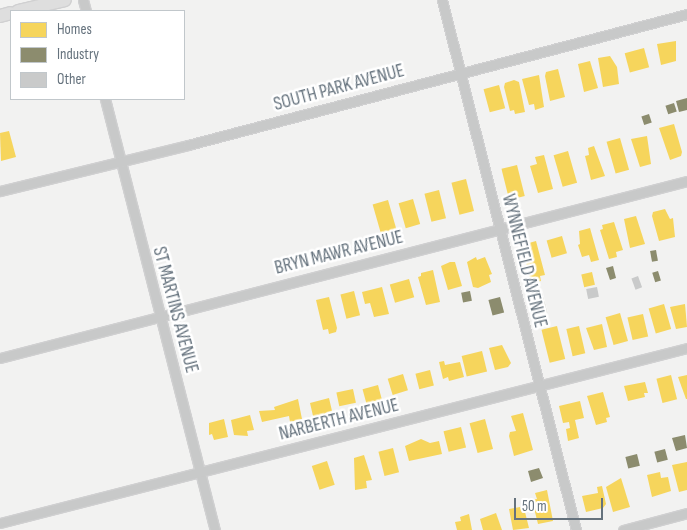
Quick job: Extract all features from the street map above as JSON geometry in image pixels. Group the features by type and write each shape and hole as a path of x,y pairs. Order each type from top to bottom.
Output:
{"street":[{"path":"22,10 66,0"},
{"name":"WYNNEFIELD AVENUE","path":"442,0 538,386 576,530"},
{"name":"SOUTH PARK AVENUE","path":"0,191 120,162 687,14"},
{"name":"ST MARTINS AVENUE","path":"105,100 159,317 215,530"},
{"name":"BRYN MAWR AVENUE","path":"0,358 687,181"},
{"name":"NARBERTH AVENUE","path":"0,523 687,348"},
{"path":"623,530 687,513"}],"building: Homes":[{"path":"676,41 676,61 661,65 657,44"},
{"path":"644,48 649,67 630,72 625,53"},
{"path":"610,56 617,67 619,84 603,87 598,58"},
{"path":"590,61 598,88 584,92 578,64"},
{"path":"558,69 565,97 550,101 545,76 546,72"},
{"path":"539,75 544,107 535,110 534,104 529,105 522,79"},
{"path":"514,80 519,82 525,112 515,114 514,110 510,111 504,87 505,83"},
{"path":"499,85 505,108 490,112 484,89"},
{"path":"674,124 682,152 681,156 670,160 659,128"},
{"path":"9,131 16,157 1,161 0,133"},
{"path":"647,136 651,164 640,167 631,139"},
{"path":"620,138 629,170 616,174 607,142"},
{"path":"594,146 605,176 591,180 585,156 589,155 588,148"},
{"path":"568,151 577,183 563,187 554,155"},
{"path":"544,155 553,189 538,193 530,166 537,164 535,157"},
{"path":"517,165 525,196 509,200 501,169"},
{"path":"466,179 474,211 459,215 451,183"},
{"path":"439,190 446,218 431,222 424,194"},
{"path":"413,199 420,224 406,228 399,203"},
{"path":"388,200 397,231 381,235 373,204"},
{"path":"665,209 670,219 673,218 675,237 659,241 652,216 653,212"},
{"path":"636,216 645,244 630,248 624,219"},
{"path":"614,222 623,250 616,252 617,257 609,259 600,230 603,229 602,225"},
{"path":"590,228 599,260 591,262 589,255 582,257 578,245 580,244 579,231"},
{"path":"562,236 567,253 552,258 547,240"},
{"path":"536,241 545,275 540,276 541,281 531,283 522,245"},
{"path":"476,257 477,260 485,257 492,274 489,275 491,282 478,288 473,287 467,262"},
{"path":"455,262 462,286 448,290 441,266"},
{"path":"433,270 440,302 426,305 418,277 421,276 421,273"},
{"path":"592,272 595,285 584,287 581,274"},
{"path":"409,279 414,297 395,303 390,285"},
{"path":"382,287 389,314 374,317 370,303 365,304 362,292"},
{"path":"354,291 360,315 346,319 340,294"},
{"path":"329,297 337,328 336,332 329,334 328,329 323,330 316,300"},
{"path":"664,304 671,329 656,333 649,308"},
{"path":"685,304 687,327 676,329 670,307"},
{"path":"620,313 628,341 614,345 606,317"},
{"path":"643,314 648,336 633,340 627,318"},
{"path":"602,324 607,347 594,350 586,328"},
{"path":"557,326 565,359 550,363 541,330"},
{"path":"579,326 585,353 573,356 566,329"},
{"path":"502,345 511,363 508,367 495,370 489,348"},
{"path":"482,351 487,371 467,376 462,356"},
{"path":"444,361 445,365 460,362 464,377 449,381 448,377 443,379 439,362"},
{"path":"430,370 434,386 419,389 415,374"},
{"path":"403,374 408,390 393,395 388,379"},
{"path":"671,375 677,399 662,403 656,379"},
{"path":"687,375 687,399 686,399 678,377"},
{"path":"645,382 648,393 644,393 645,397 628,401 624,386"},
{"path":"378,385 382,400 367,405 363,389"},
{"path":"353,389 356,403 339,406 336,393"},
{"path":"603,392 610,417 606,418 607,422 596,425 587,396"},
{"path":"329,398 332,411 325,413 325,416 313,416 310,403"},
{"path":"298,399 302,419 290,422 289,416 262,422 259,411 275,410 274,407"},
{"path":"580,401 584,418 575,420 579,438 568,441 566,429 570,428 569,422 563,423 559,406"},
{"path":"523,413 533,450 514,456 509,436 510,432 516,431 511,416"},
{"path":"250,415 254,430 247,431 248,436 234,435 231,420"},
{"path":"224,419 228,437 214,440 212,434 209,435 209,423"},
{"path":"485,419 493,449 478,453 470,423"},
{"path":"461,427 466,447 449,452 444,431"},
{"path":"421,439 430,443 439,441 442,454 409,461 405,446"},
{"path":"393,448 399,472 384,476 378,452"},
{"path":"364,455 372,480 366,481 367,488 355,490 354,458"},
{"path":"327,461 335,485 320,490 312,466"},
{"path":"687,462 687,490 679,492 672,465"},
{"path":"660,472 661,478 668,477 671,491 652,497 647,475"},
{"path":"621,478 630,507 613,512 606,487"},
{"path":"602,486 606,504 603,508 586,512 582,496 598,493 597,487"},
{"path":"547,490 553,521 538,524 532,500 537,499 535,493"},
{"path":"520,507 522,513 525,512 529,528 513,530 509,509"},
{"path":"496,513 502,530 483,530 480,519"},
{"path":"469,514 472,530 457,530 455,522 461,521 460,517"}],"building: Industry":[{"path":"687,98 687,110 679,112 676,101"},
{"path":"674,103 677,112 668,114 665,106"},
{"path":"649,114 652,123 644,125 641,116"},
{"path":"656,250 658,261 652,262 650,251"},
{"path":"613,266 616,278 610,280 606,268"},
{"path":"658,271 661,281 655,282 652,273"},
{"path":"470,291 472,301 463,303 461,293"},
{"path":"542,293 547,312 534,316 528,297"},
{"path":"500,297 504,312 493,316 488,300"},
{"path":"685,435 687,448 676,451 672,438"},
{"path":"665,449 668,460 657,462 654,452"},
{"path":"637,454 640,466 628,469 625,457"},
{"path":"539,468 543,478 531,482 528,471"}],"building: Other":[{"path":"638,276 642,287 636,290 631,278"},
{"path":"597,287 599,297 588,299 586,289"}]}
